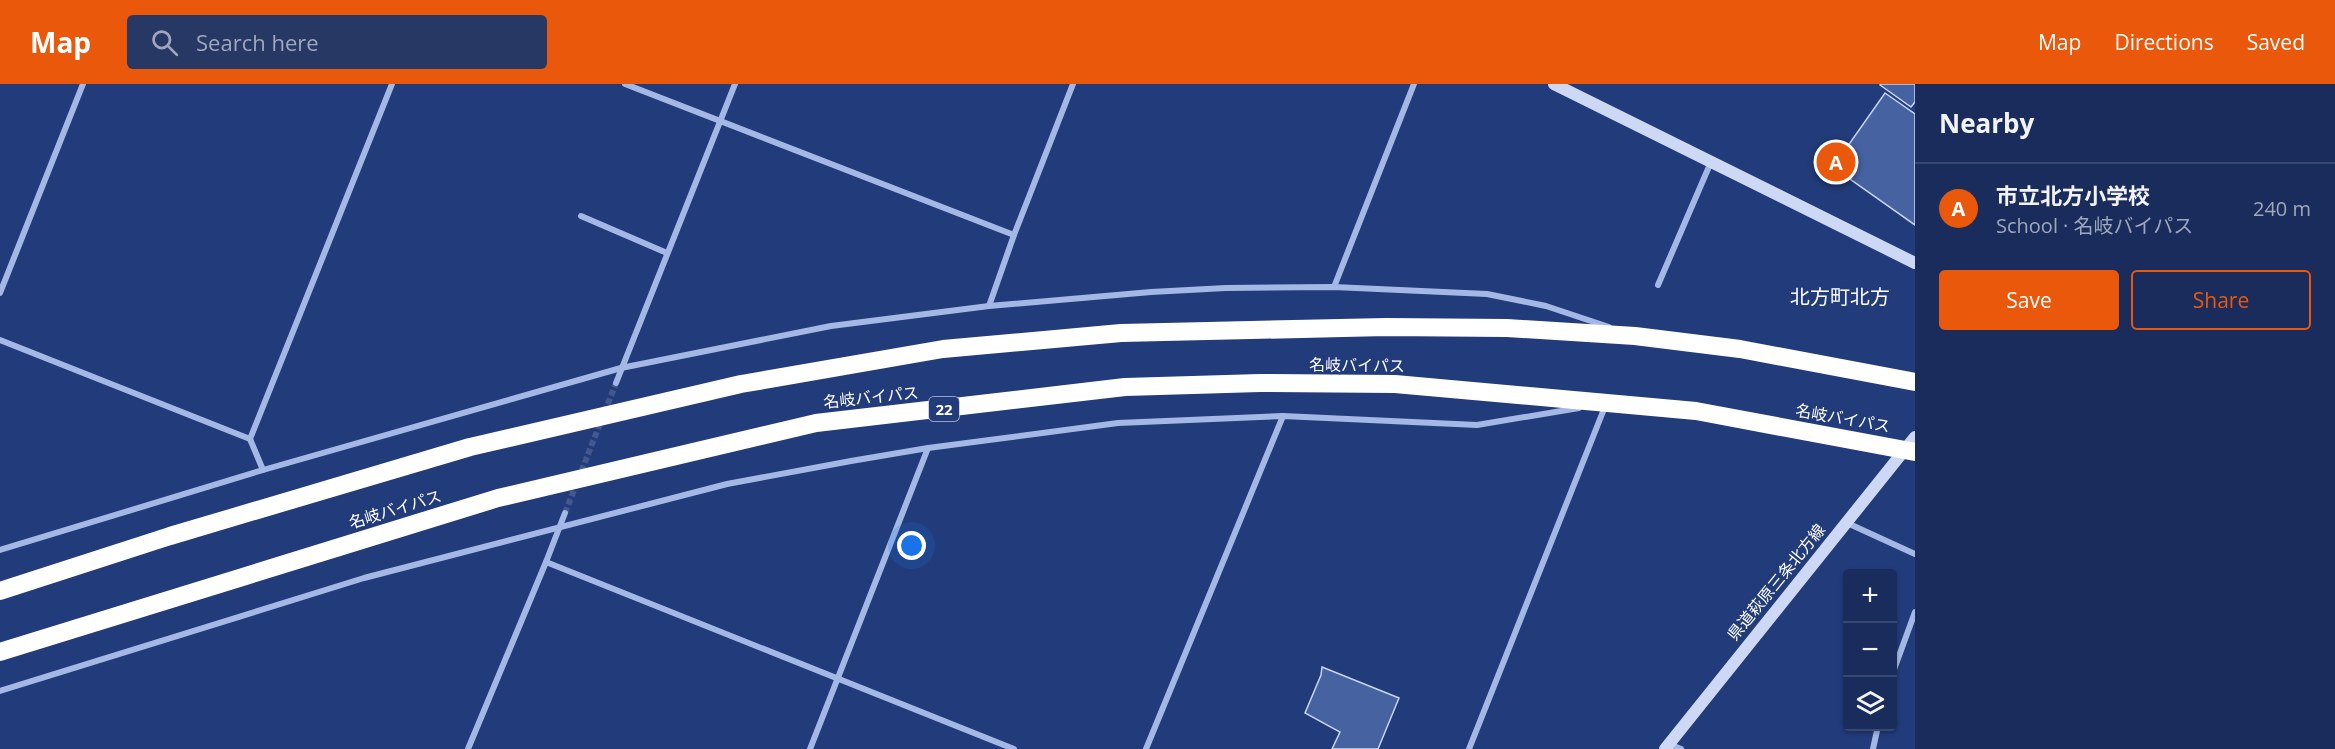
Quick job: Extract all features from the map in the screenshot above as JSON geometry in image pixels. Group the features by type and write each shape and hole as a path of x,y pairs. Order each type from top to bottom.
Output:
{"highway":[{"name":"名岐バイパス","path":"0,591 170,536 470,447 741,384 943,349 1121,333 1386,327 1507,328 1635,336 1740,349 1915,382"},
{"name":"名岐バイパス","path":"0,652 498,498 816,423 1125,387 1260,383 1395,384 1696,411 1912,446"}],"street":[{"path":"0,293 83,84"},
{"path":"263,470 250,439 392,84"},
{"path":"624,84 1014,235"},
{"path":"616,383 735,84"},
{"path":"989,306 1073,84"},
{"path":"1334,287 1414,84"},
{"path":"1554,84 1915,262"},
{"path":"1658,285 1711,162"},
{"path":"581,216 667,253"},
{"path":"0,550 263,470 621,368 831,326 989,306 1161,291 1334,287 1487,294 1546,306 1635,336"},
{"path":"0,340 250,439"},
{"path":"0,691 364,578 727,484 928,448 1118,423 1283,416 1477,425 1607,404"},
{"path":"1469,749 1607,404"},
{"path":"1146,749 1283,416"},
{"name":"県道萩原三条北方線","path":"1667,747 1845,522 1912,446"},
{"path":"810,749 928,448"},
{"path":"468,749 565,513"},
{"path":"1845,522 1915,554"},
{"path":"546,562 1014,749"},
{"path":"1897,664 1915,612"},
{"path":"1873,749 1877,731"},
{"path":"1667,747 1681,749"}],"building":[{"path":"1881,84 1915,84 1915,102 1911,107"},
{"path":"1885,93 1915,114 1915,225 1833,167"},
{"path":"1322,667 1399,698 1378,749 1332,749 1340,732 1305,713 1321,675"}],"tunnel":[{"path":"565,513 616,383"}],"place":[{"name":"市立北方小学校","path":"1836,162"}],"district":[{"name":"北方町北方","path":"1840,296"}]}
